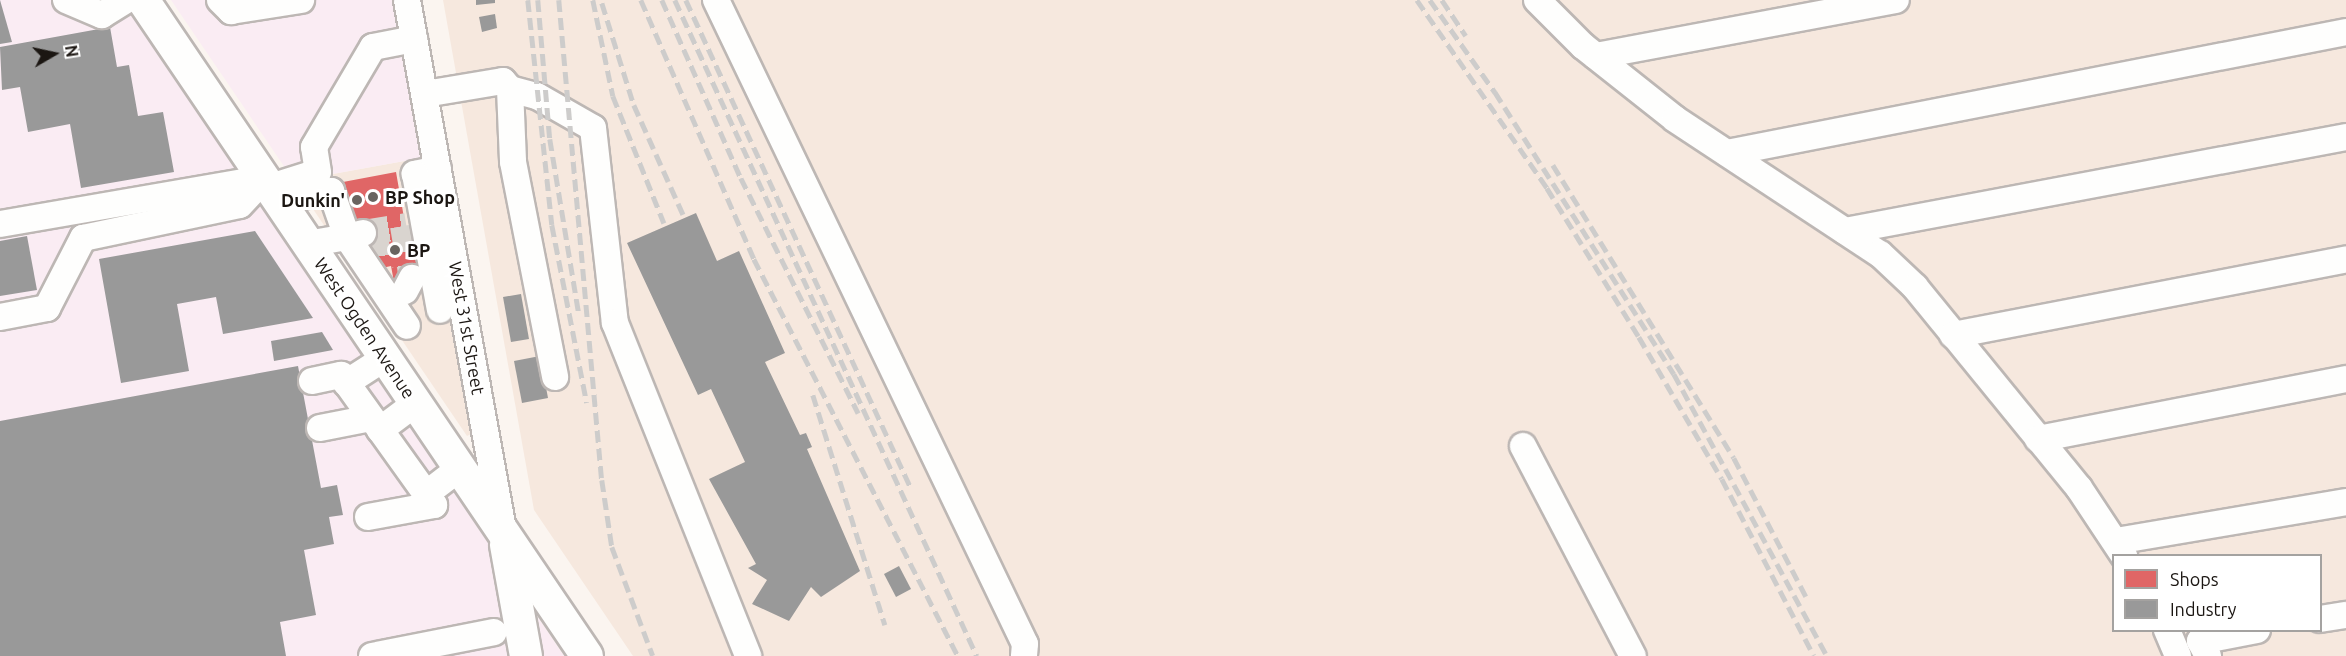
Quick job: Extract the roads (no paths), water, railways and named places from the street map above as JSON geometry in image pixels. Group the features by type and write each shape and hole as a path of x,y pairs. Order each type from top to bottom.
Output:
{"main road":[{"name":"West Ogden Avenue","path":"143,0 587,656"},
{"name":"West 31st Street","path":"504,533 526,656"}],"street":[{"path":"66,0 102,15 126,0"},
{"path":"220,0 231,11 301,0"},
{"name":"West 31st Street","path":"407,0 438,169 451,306 504,533"},
{"path":"716,0 1025,644 1024,656"},
{"path":"1596,56 1896,0"},
{"path":"1547,4 1596,56 1727,153 1845,231 1915,287 2038,439 2120,548 2346,502"},
{"path":"1727,153 2346,32"},
{"path":"0,317 47,308 83,238 240,205 272,188 318,172 314,147 373,47 414,39"},
{"path":"425,94 503,81 510,89 537,96 593,128 615,323 748,656"},
{"path":"510,89 513,162 555,377"},
{"path":"1845,231 2346,137"},
{"path":"346,383 409,324 451,306 415,224 415,174 438,169"},
{"path":"0,224 272,188 332,191 355,235 409,324"},
{"path":"309,244 355,235"},
{"path":"1953,334 2346,259"},
{"path":"381,269 409,284 409,324"},
{"path":"312,381 341,375 434,506 368,517"},
{"path":"2038,439 2346,379"},
{"path":"320,428 375,424 416,403"},
{"path":"1523,446 1633,656"},
{"path":"426,494 460,468"},
{"path":"2322,619 2346,615"},
{"path":"372,656 494,632"},
{"path":"2168,632 2178,656"},
{"path":"2208,656 2200,641 2247,632"}],"tunnel":[{"path":"403,226 412,278"},
{"path":"363,233 406,226"},
{"path":"374,231 381,269"}],"railway":[{"path":"528,0 552,225 587,403"},
{"path":"538,0 550,139 579,315"},
{"path":"559,0 602,480 612,547 653,656"},
{"path":"593,0 613,96 664,223"},
{"path":"641,0 754,259 958,656"},
{"path":"662,0 741,178 858,413"},
{"path":"675,0 977,656"},
{"path":"686,0 911,488"},
{"path":"1417,0 1547,188 1639,337 1722,479 1814,656"},
{"path":"1430,0 1495,92 1674,374 1827,656"},
{"path":"1442,0 1466,36"},
{"path":"602,3 634,105 684,216"},
{"path":"1553,165 1734,458 1808,600"},
{"path":"813,395 885,625"}],"place":[{"name":"BP Shop","path":"373,197"},
{"name":"Dunkin'","path":"357,200"},
{"name":"BP","path":"395,250"}]}
